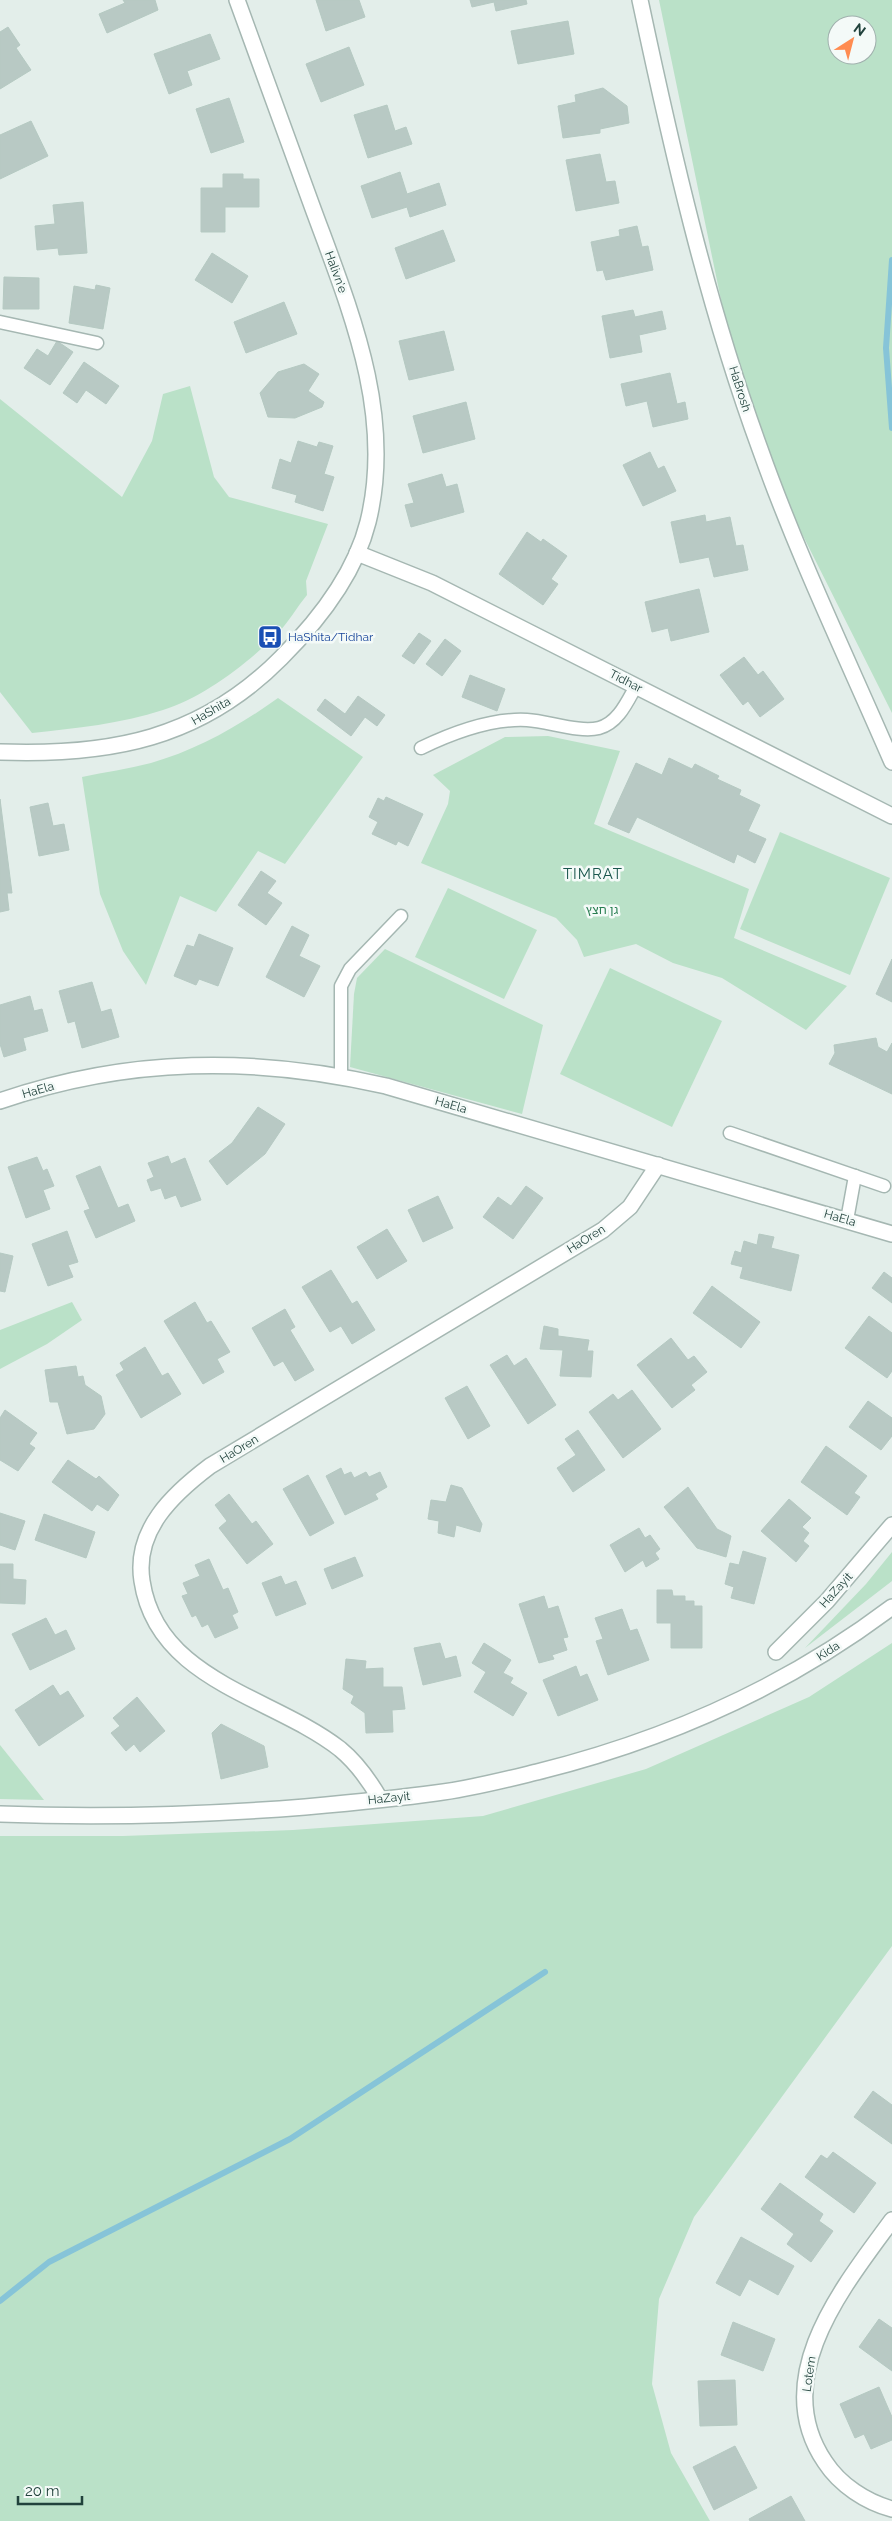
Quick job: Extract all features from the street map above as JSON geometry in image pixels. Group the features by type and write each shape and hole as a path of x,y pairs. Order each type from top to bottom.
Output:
{"street":[{"name":"Halivn'e","path":"237,0 354,319 367,368 375,429 376,461 374,493 368,524 357,553"},
{"name":"HaBrosh","path":"640,0 696,234 734,369 759,447 788,524 892,762"},
{"name":"Tidhar","path":"357,553 432,583 892,816"},
{"name":"HaShita","path":"0,752 37,754 90,751 140,742 185,726 227,703 264,674 299,640 330,599 357,553"},
{"name":"HaEla","path":"0,1101 54,1085 151,1068 247,1065 341,1076 386,1086 892,1234"},
{"name":"HaOren","path":"380,1799 362,1770 330,1742 209,1676 179,1654 158,1628 145,1601 141,1572 145,1544 158,1516 179,1490 210,1466 603,1230 630,1207 658,1165"},
{"name":"HaZayit","path":"776,1652 833,1595 892,1525"},
{"name":"Kida","path":"761,1690 819,1657 892,1607"},
{"name":"HaZayit","path":"0,1814 181,1815 258,1811 438,1793 582,1761 645,1741 695,1721 761,1690"},
{"name":"Lotem","path":"892,2220 843,2287 824,2321 811,2353 806,2382 806,2409 810,2433 820,2454 832,2472 847,2487 867,2499 892,2510"}],"lane":[{"path":"0,322 97,343"},
{"path":"421,748 449,735 502,722 526,720 588,729 600,728 618,716 636,686"},
{"path":"341,1076 341,986 350,969 401,916"},
{"path":"730,1133 884,1186"},
{"path":"847,1220 855,1176"}],"green space":[{"path":"659,0 892,0 892,713 768,466 726,324"},
{"path":"190,386 214,477 229,497 328,524 306,581 307,595 281,630 265,645 239,668 194,697 163,710 131,719 32,733 0,692 0,399 122,497 152,441 163,394"},
{"path":"278,698 363,757 285,864 258,851 216,912 180,896 146,985 123,951 100,894 82,777 168,758 217,736"},
{"name":"גן חצץ","path":"548,736 620,751 594,824 749,889 734,938 847,986 806,1030 722,978 673,963 636,944 584,957 577,940 556,918 421,863 448,804 450,791 433,775 505,737"},
{"path":"780,832 890,878 850,975 740,929"},
{"path":"448,888 537,930 504,999 415,957"},
{"path":"385,949 543,1025 522,1114 350,1067 354,994 357,978"},
{"path":"610,968 722,1021 672,1127 560,1074"},
{"path":"72,1302 82,1320 47,1344 0,1369 0,1330"},
{"path":"892,1552 892,1581 805,1648 866,1584"},
{"path":"892,1643 892,1946 694,2217 659,2299 652,2384 671,2453 710,2521 0,2521 0,1836 123,1836 293,1830 483,1816 646,1769 809,1697"},
{"path":"0,1745 44,1800 0,1799"}],"building":[{"path":"123,0 155,0 158,10 107,33 99,14 125,3"},
{"path":"316,0 359,0 365,17 326,31"},
{"path":"470,0 526,0 527,4 496,11 494,2 472,7"},
{"path":"568,21 574,54 518,64 511,31"},
{"path":"8,27 20,45 16,48 31,70 0,89 0,32"},
{"path":"210,34 220,59 187,71 192,85 169,94 154,54"},
{"path":"349,47 364,85 321,102 306,64"},
{"path":"603,88 627,106 629,123 600,129 600,133 563,138 558,106 576,102 575,95"},
{"path":"229,98 244,142 211,153 196,109"},
{"path":"387,105 395,131 406,127 412,144 368,158 354,115"},
{"path":"31,121 48,156 0,179 0,135"},
{"path":"600,154 606,182 615,181 619,203 576,211 566,160"},
{"path":"400,172 407,194 439,183 446,205 410,217 407,207 372,218 361,186"},
{"path":"223,174 243,174 243,179 259,179 259,207 225,207 225,232 201,232 201,188 223,188"},
{"path":"83,202 87,253 59,255 58,248 37,250 35,226 55,224 53,205"},
{"path":"637,226 642,247 648,246 653,270 606,280 603,270 597,271 591,242 620,236 619,230"},
{"path":"443,230 455,261 406,279 395,248"},
{"path":"212,253 248,276 232,303 195,280"},
{"path":"4,277 39,278 39,309 3,309"},
{"path":"96,285 110,288 103,329 69,323 74,286 95,290"},
{"path":"284,302 297,334 246,353 234,322"},
{"path":"633,310 635,317 662,311 666,329 639,335 642,352 610,358 602,316"},
{"path":"444,331 454,370 409,380 399,341"},
{"path":"57,341 73,352 50,385 24,368 37,349 48,356"},
{"path":"84,362 119,386 106,404 86,390 77,403 63,393"},
{"path":"304,364 319,374 308,391 324,402 322,407 295,418 268,417 260,393 278,372"},
{"path":"670,373 677,404 685,402 688,419 653,427 647,401 626,406 621,384"},
{"path":"466,402 475,439 423,453 413,416"},
{"path":"298,441 317,447 319,442 333,446 324,474 334,477 323,511 295,502 297,495 272,488 280,459 291,463"},
{"path":"650,452 658,469 664,466 676,491 643,506 623,465"},
{"path":"442,474 446,487 457,484 464,512 411,527 405,505 414,503 408,484"},
{"path":"705,515 706,522 730,517 736,546 743,545 748,570 714,577 709,557 680,563 671,522"},
{"path":"527,532 541,542 543,539 567,556 551,579 558,584 543,605 499,574"},
{"path":"699,589 709,632 671,641 668,628 652,632 645,602"},
{"path":"419,633 431,641 414,664 402,656"},
{"path":"445,639 461,651 442,676 426,664"},
{"path":"744,657 758,675 763,671 784,699 760,717 748,701 743,705 720,675"},
{"path":"470,675 505,689 497,711 462,697"},
{"path":"358,696 385,715 377,726 365,717 351,736 317,710 325,699 345,714"},
{"path":"669,758 692,769 695,764 719,776 717,779 741,790 739,795 760,805 748,831 766,839 755,863 737,854 734,863 637,817 629,833 608,824 636,763 662,775"},
{"path":"386,797 423,814 408,846 398,841 396,845 372,834 378,822 369,817 378,798 384,801"},
{"path":"0,799 12,893 7,893 9,910 0,912"},
{"path":"48,803 53,826 64,824 69,850 39,856 30,807"},
{"path":"261,871 276,881 267,893 282,903 266,925 238,905"},
{"path":"292,926 309,935 299,956 320,966 304,997 266,977"},
{"path":"199,934 233,948 218,986 199,979 196,985 174,976 187,945 194,947"},
{"path":"892,959 892,1002 876,994"},
{"path":"92,982 101,1012 111,1009 119,1037 82,1048 75,1021 68,1023 59,991"},
{"path":"30,996 34,1011 42,1009 48,1031 23,1038 26,1050 4,1057 0,1044 0,1005"},
{"path":"876,1038 878,1047 887,1052 892,1043 892,1094 829,1064 835,1053 834,1045"},
{"path":"258,1107 285,1124 265,1154 227,1185 209,1161 232,1143"},
{"path":"168,1156 171,1164 185,1158 201,1200 181,1207 176,1195 165,1199 161,1188 151,1191 147,1180 154,1177 148,1163"},
{"path":"37,1157 43,1171 47,1169 54,1186 43,1190 50,1209 26,1218 8,1167"},
{"path":"100,1166 118,1208 128,1204 135,1221 96,1238 84,1211 90,1209 76,1176"},
{"path":"526,1186 543,1198 513,1239 483,1217 498,1197 511,1206"},
{"path":"438,1196 453,1228 423,1242 408,1210"},
{"path":"387,1229 407,1261 377,1279 357,1247"},
{"path":"67,1231 78,1262 68,1265 73,1277 48,1286 32,1244"},
{"path":"759,1234 774,1237 771,1248 799,1255 791,1291 740,1278 743,1267 731,1264 735,1251 741,1253 744,1241 757,1245"},
{"path":"0,1253 13,1256 5,1292 0,1291"},
{"path":"331,1270 352,1304 357,1301 375,1330 352,1344 341,1326 330,1332 302,1287"},
{"path":"884,1272 892,1278 892,1303 872,1288"},
{"path":"712,1286 760,1322 741,1348 693,1313"},
{"path":"195,1302 207,1323 211,1321 230,1352 217,1359 224,1372 203,1384 164,1321"},
{"path":"285,1309 295,1327 290,1330 314,1370 295,1381 283,1361 274,1366 252,1328"},
{"path":"869,1316 892,1333 892,1371 887,1378 845,1348"},
{"path":"544,1326 558,1329 558,1336 589,1340 587,1351 593,1351 591,1377 560,1376 563,1350 540,1349"},
{"path":"671,1338 688,1360 694,1356 707,1372 691,1385 695,1390 672,1408 637,1365"},
{"path":"145,1347 162,1376 168,1373 181,1394 141,1418 116,1375 124,1370 120,1363"},
{"path":"507,1355 514,1366 526,1358 556,1405 528,1424 490,1365"},
{"path":"76,1366 78,1377 83,1376 85,1385 101,1396 105,1414 94,1429 67,1434 58,1402 50,1402 45,1370"},
{"path":"467,1386 490,1426 468,1439 445,1398"},
{"path":"632,1390 661,1429 623,1458 589,1412 613,1394 618,1400"},
{"path":"868,1401 892,1418 892,1436 881,1450 849,1427"},
{"path":"5,1410 37,1433 29,1444 35,1448 18,1471 0,1460 0,1418"},
{"path":"578,1430 605,1470 573,1492 557,1468 576,1455 565,1439"},
{"path":"826,1446 867,1476 854,1493 860,1497 847,1515 801,1482"},
{"path":"68,1460 96,1479 99,1476 119,1495 108,1511 97,1504 92,1511 52,1482"},
{"path":"341,1468 344,1475 351,1472 354,1478 366,1472 369,1477 380,1472 387,1487 375,1494 378,1499 345,1515 326,1476"},
{"path":"308,1475 334,1523 310,1536 283,1489"},
{"path":"451,1485 462,1488 482,1524 480,1532 456,1525 454,1537 438,1533 439,1521 428,1519 431,1500 446,1502"},
{"path":"688,1487 717,1529 731,1536 726,1557 697,1548 664,1507"},
{"path":"229,1494 252,1524 256,1521 273,1544 247,1564 219,1528 227,1521 215,1505"},
{"path":"789,1499 811,1518 802,1527 809,1533 803,1541 809,1546 796,1562 761,1531"},
{"path":"0,1513 25,1521 15,1550 0,1545"},
{"path":"44,1514 95,1532 86,1558 35,1540"},
{"path":"639,1528 645,1538 650,1535 660,1549 655,1553 659,1559 646,1567 643,1560 625,1572 610,1545"},
{"path":"743,1551 766,1558 754,1604 731,1598 734,1587 725,1584 730,1563 739,1565"},
{"path":"355,1557 363,1576 332,1589 324,1569"},
{"path":"209,1559 223,1590 228,1588 238,1612 232,1615 238,1628 215,1638 208,1624 202,1627 196,1615 192,1617 182,1596 188,1594 183,1583 200,1576 195,1565"},
{"path":"0,1564 13,1564 13,1579 26,1580 25,1604 0,1603"},
{"path":"281,1576 285,1585 296,1581 306,1604 276,1616 262,1583"},
{"path":"657,1590 672,1590 673,1596 685,1596 685,1601 694,1601 694,1606 702,1606 702,1648 671,1648 671,1623 657,1623"},
{"path":"544,1596 548,1609 558,1606 568,1637 563,1638 567,1650 552,1655 554,1659 539,1663 519,1604"},
{"path":"622,1609 630,1631 637,1629 649,1660 608,1675 596,1641 603,1639 595,1618"},
{"path":"46,1618 55,1635 66,1630 75,1649 30,1670 12,1634"},
{"path":"440,1643 445,1659 456,1656 461,1676 423,1685 414,1648"},
{"path":"484,1643 511,1660 503,1673 513,1678 510,1683 527,1693 513,1716 474,1692 486,1672 472,1663"},
{"path":"346,1659 366,1661 365,1669 383,1668 383,1687 402,1687 405,1709 392,1710 393,1732 366,1733 365,1713 351,1703 354,1696 343,1689"},
{"path":"576,1666 580,1677 587,1674 598,1700 558,1716 543,1680"},
{"path":"53,1685 60,1696 68,1691 84,1716 39,1746 15,1710"},
{"path":"137,1697 165,1731 140,1752 134,1744 126,1751 111,1733 120,1726 113,1718"},
{"path":"221,1724 264,1746 268,1767 221,1779 212,1733"},
{"path":"873,2091 892,2105 892,2144 854,2117"},
{"path":"833,2152 876,2183 854,2213 805,2177 821,2155 827,2159"},
{"path":"780,2183 823,2214 819,2221 833,2231 811,2262 787,2244 794,2234 761,2209"},
{"path":"741,2237 794,2266 778,2295 749,2279 740,2296 716,2283"},
{"path":"879,2319 892,2328 892,2371 859,2347"},
{"path":"733,2322 775,2339 763,2371 721,2355"},
{"path":"735,2380 737,2425 700,2426 698,2381"},
{"path":"879,2387 892,2417 892,2440 871,2449 864,2434 855,2438 840,2404"},
{"path":"735,2446 757,2488 714,2510 693,2467"},
{"path":"791,2496 805,2521 750,2521 749,2519"}],"waterway":[{"path":"892,260 886,348 892,428"},
{"path":"0,2301 49,2262 290,2139 545,1972"}],"place":[{"name":"HaShita/Tidhar","path":"270,637"}],"district":[{"name":"TIMRAT","path":"593,874"}]}
